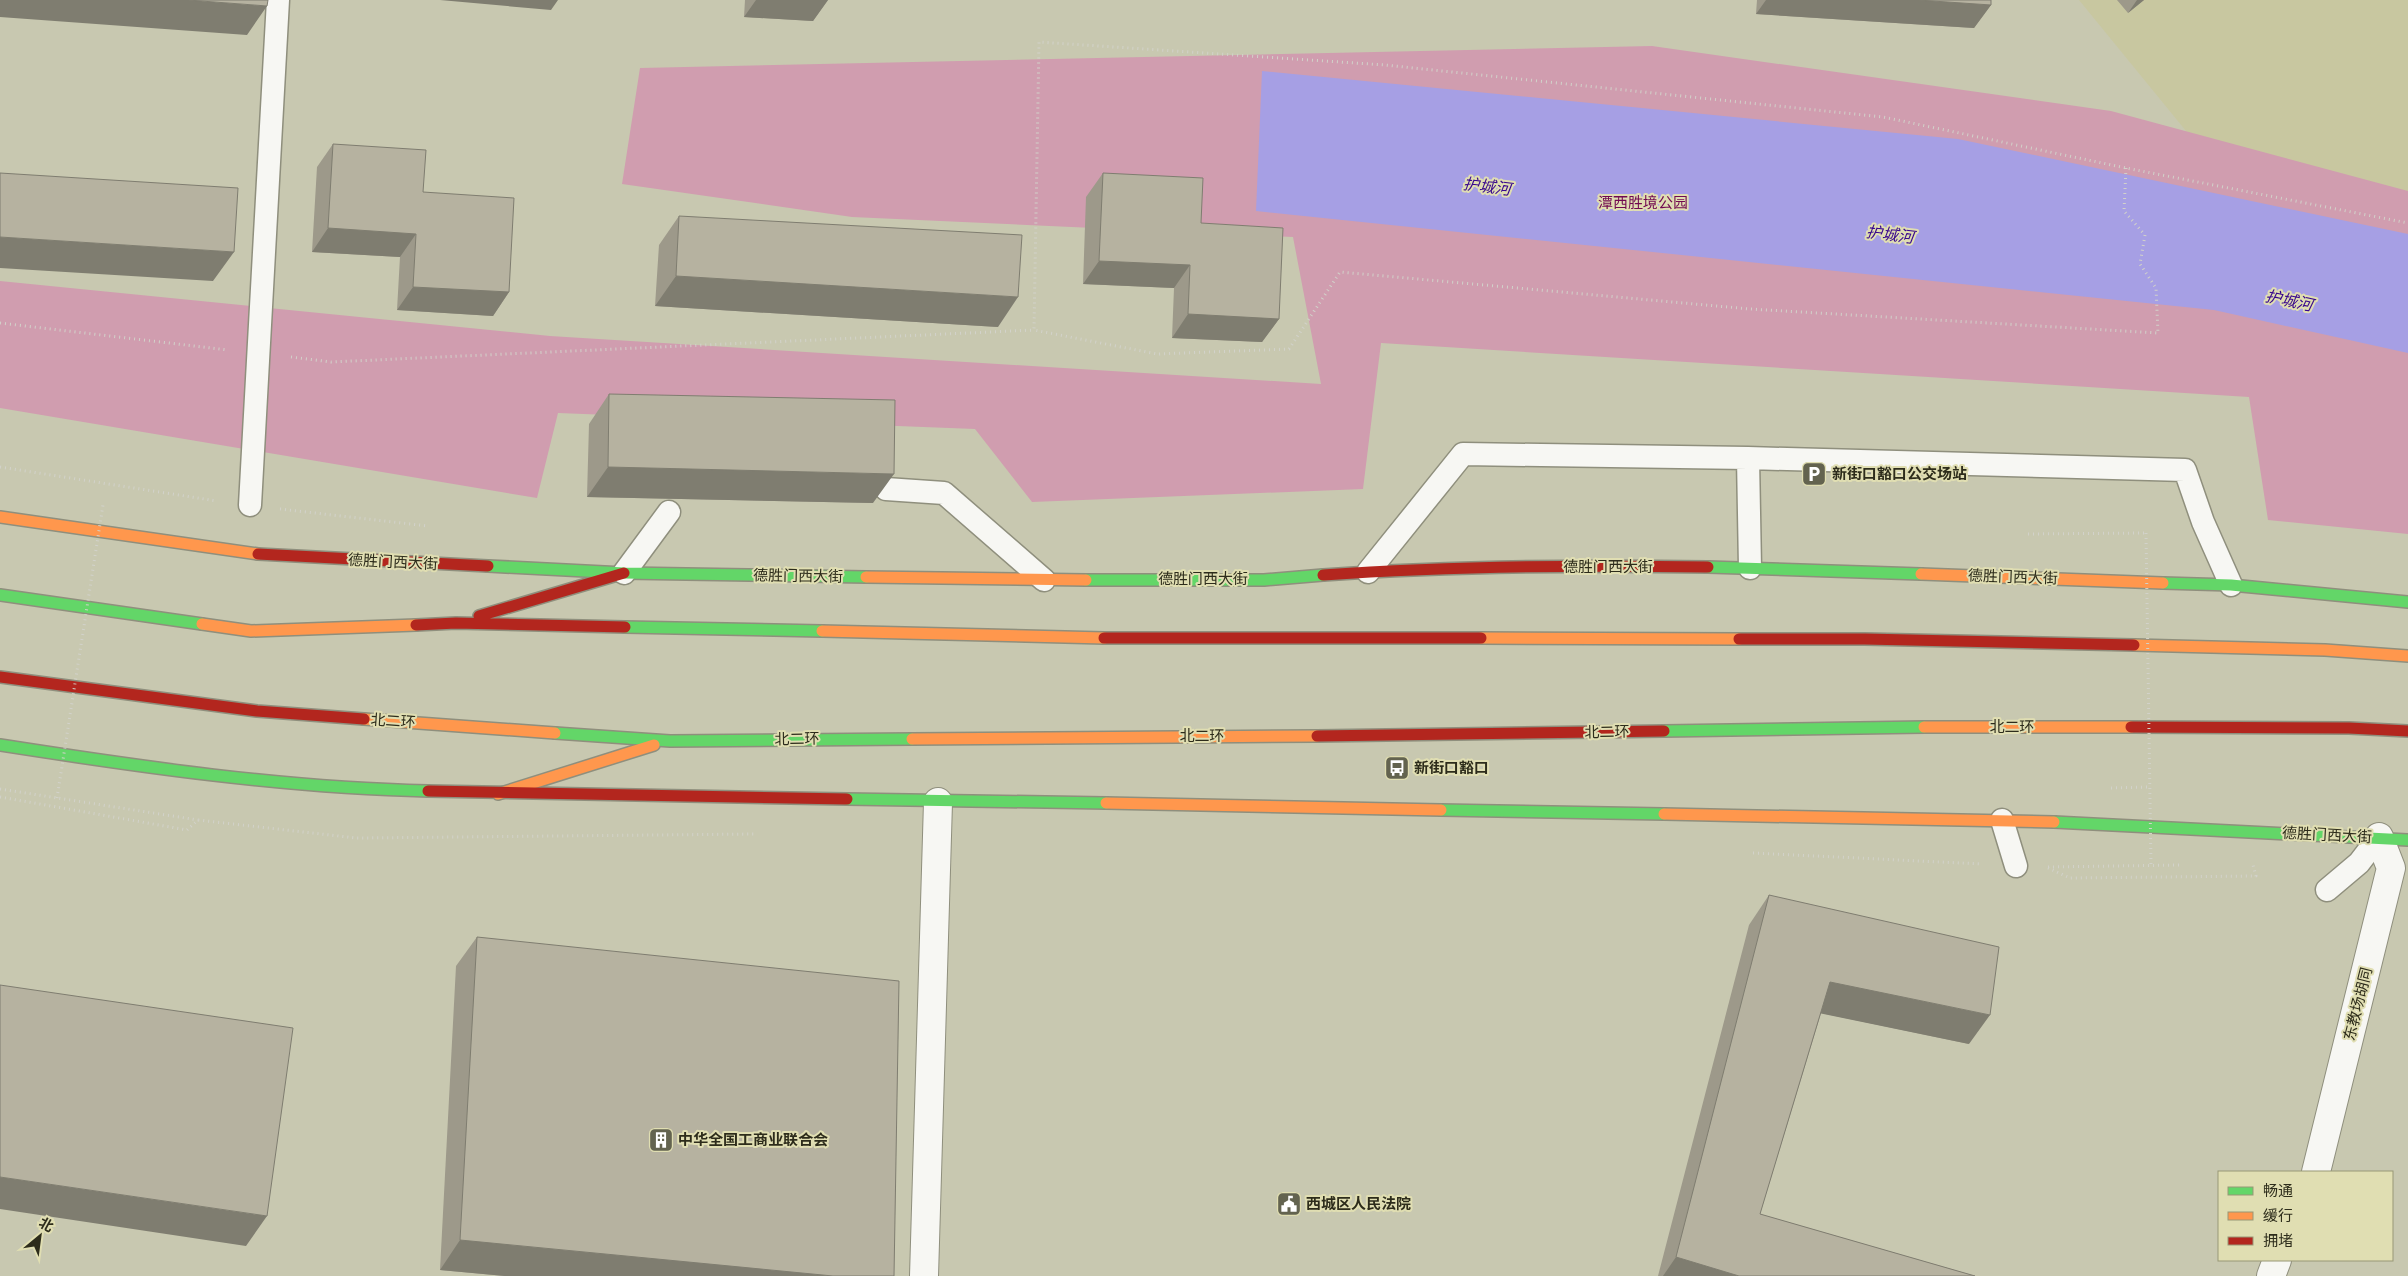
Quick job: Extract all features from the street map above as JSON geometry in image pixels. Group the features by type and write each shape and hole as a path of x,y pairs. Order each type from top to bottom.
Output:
{"main road":[{"name":"德胜门西大街","path":"0,517 273,556 624,573 1044,580 1264,580 1368,572 1617,566 1750,568 2231,585 2408,602"},
{"path":"456,623 624,573"},
{"path":"0,595 251,631 456,623 1121,638 1865,639 2325,650 2408,656"},
{"name":"北二环","path":"0,677 257,711 670,741 1394,736 1934,727 2349,728 2408,731"},
{"path":"2349,728 2408,742"},
{"path":"498,794 670,741"},
{"name":"德胜门西大街","path":"0,745 144,768 380,790 498,794 2002,820 2379,837 2408,840"}],"street":[{"path":"924,1276 938,802"},
{"name":"东教场胡同","path":"2316,1171 2391,868 2379,837"},
{"path":"2270,1276 2277,1261"}],"lane":[{"path":"250,506 278,0"},
{"path":"1368,572 1463,454 1748,458 2185,470 2203,522 2231,585"},
{"path":"1748,458 1750,568"},
{"path":"886,489 944,493 1044,580"},
{"path":"624,573 669,512"},
{"path":"2002,820 2016,866"},
{"path":"2327,890 2359,863 2379,837"}],"path":[{"path":"1034,330 1039,42 1385,65 1883,117 2126,168 2408,223"},
{"path":"0,323 331,362 1034,330 1157,354 1289,349 1340,272 1750,309 2158,333 2156,288 2140,264 2145,236 2124,211 2126,168"},
{"path":"0,467 250,506 436,527"},
{"path":"57,798 104,505"},
{"path":"2028,534 2146,533 2152,866"},
{"path":"0,789 198,820 356,838 757,834"},
{"path":"0,797 187,830 198,820"},
{"path":"1743,852 2016,866"},
{"path":"2244,864 2262,865"},
{"path":"2188,865 2044,867 2070,878 2256,876 2253,864"}],"shaded area":[{"path":"2079,0 2408,0 2408,196 2195,142"}],"green space":[{"name":"潭西胜境公园","path":"1652,46 2111,111 2408,191 2408,534 2268,520 2249,397 1381,343 1363,489 1032,502 975,429 558,413 537,498 0,408 0,281 550,336 1321,384 1293,237 852,217 622,184 640,68"}],"water":[{"name":"护城河","path":"1262,71 1958,139 2408,234 2408,353 2214,310 1256,211"}],"building":[{"path":"188,0 268,0 267,6"},
{"path":"1918,0 1991,0 1991,5"},
{"path":"333,144 426,150 423,192 514,198 509,292 413,287 416,234 328,228"},
{"path":"0,173 238,188 234,252 0,237"},
{"path":"1103,173 1203,178 1201,223 1283,228 1279,319 1188,314 1190,265 1099,261"},
{"path":"679,216 1022,235 1018,297 676,276"},
{"path":"609,394 895,400 894,474 608,467"},
{"path":"1769,895 1999,947 1990,1015 1830,982 1760,1214 1975,1276 1739,1276 1676,1257"},
{"name":"中华全国工商业联合会","path":"477,937 899,981 894,1276 833,1276 460,1240"},
{"path":"0,985 293,1028 267,1216 0,1177"}],"traffic: fast":[{"path":"488,566 624,573 866,577"},
{"path":"1708,567 1921,574"},
{"path":"1086,580 1264,580 1323,575"},
{"path":"2163,583 2231,585 2408,602"},
{"path":"0,595 202,624"},
{"path":"625,627 822,631"},
{"path":"1664,731 1924,727"},
{"path":"555,733 670,741 912,739"},
{"path":"0,745 106,761 267,781 321,786 428,791"},
{"path":"847,799 1106,803"},
{"path":"1441,810 1664,814"},
{"path":"2054,822 2408,840"}],"traffic: slow":[{"path":"0,517 258,554"},
{"path":"1921,574 2163,583"},
{"path":"866,577 1086,580"},
{"path":"202,624 251,631 416,625"},
{"path":"822,631 1104,638"},
{"path":"1481,638 1739,639"},
{"path":"2134,645 2325,650 2408,656"},
{"path":"364,719 555,733"},
{"path":"1924,727 2131,727"},
{"path":"912,739 1317,736"},
{"path":"498,794 654,745"},
{"path":"1106,803 1441,810"},
{"path":"1664,814 2054,822"}],"traffic: jam":[{"path":"258,554 488,566"},
{"path":"1323,575 1515,567 1708,567"},
{"path":"479,616 624,573"},
{"path":"416,625 456,623 625,627"},
{"path":"1104,638 1481,638"},
{"path":"1739,639 1865,639 2134,645"},
{"path":"0,677 257,711 364,719"},
{"path":"2131,727 2349,728 2408,731"},
{"path":"1317,736 1664,731"},
{"path":"428,791 847,799"}],"place":[{"name":"新街口豁口公交场站","path":"1814,474"},
{"name":"新街口豁口","path":"1397,768"},
{"name":"中华全国工商业联合会","path":"661,1140"},
{"name":"西城区人民法院","path":"1289,1204"}]}
